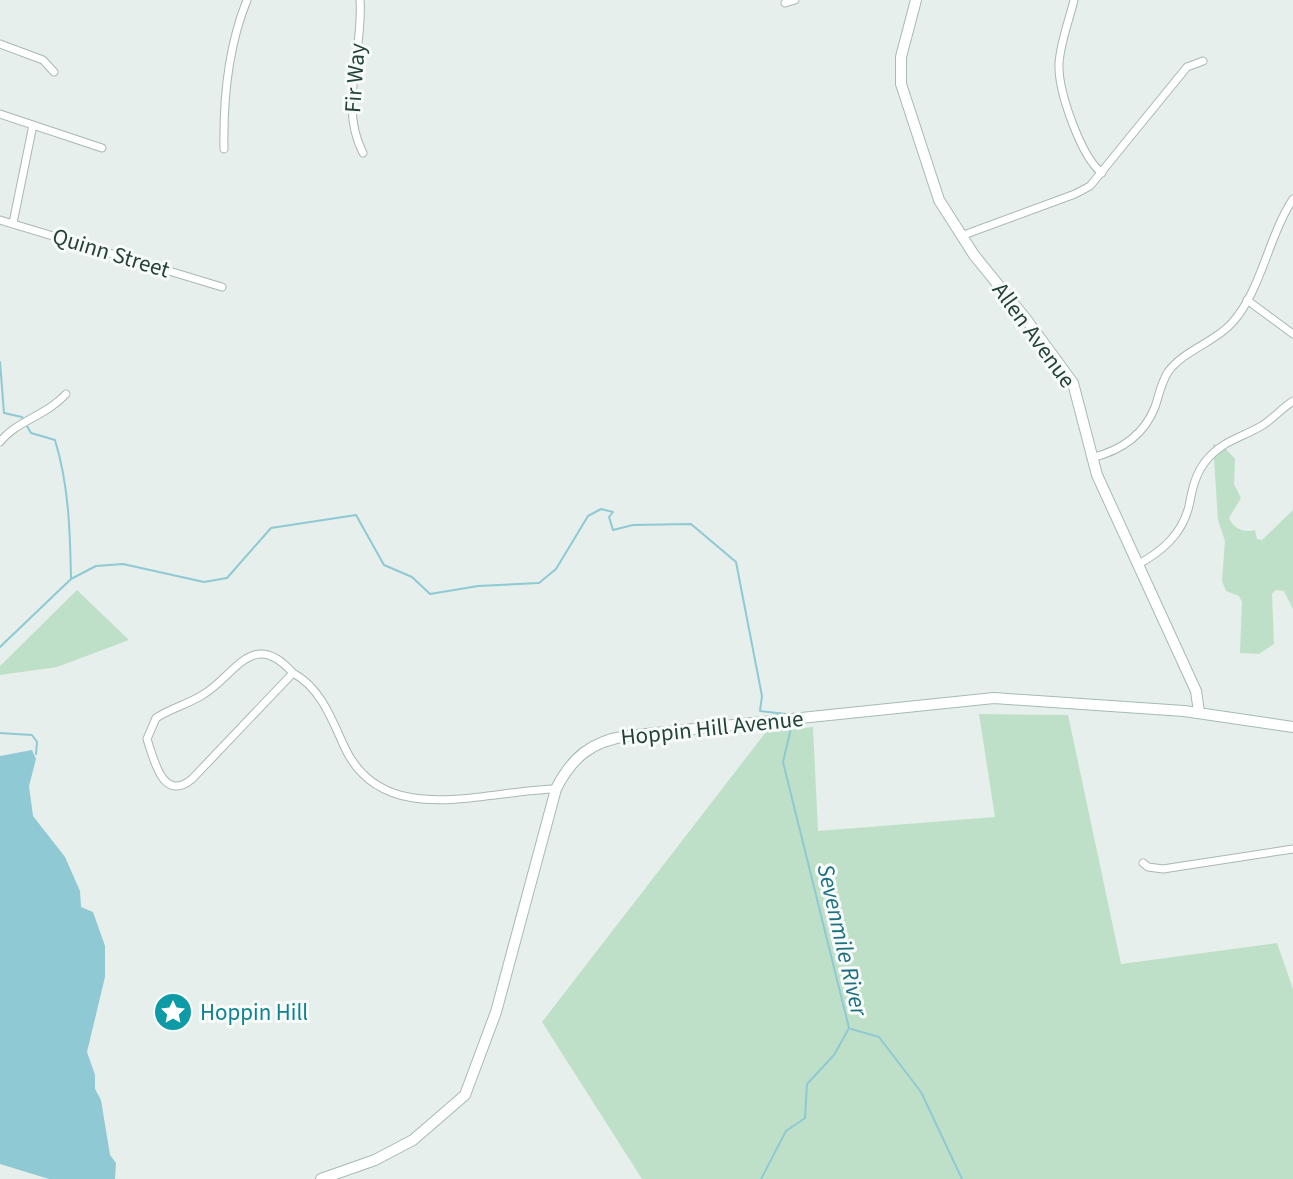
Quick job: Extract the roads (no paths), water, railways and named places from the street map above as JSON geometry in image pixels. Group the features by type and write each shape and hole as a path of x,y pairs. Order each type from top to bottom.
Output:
{"street":[{"path":"224,149 227,79 236,33 247,0"},
{"name":"Fir Way","path":"360,0 351,113 355,135 363,153"},
{"path":"785,3 795,0"},
{"name":"Allen Avenue","path":"916,0 901,57 902,94 939,200 960,236 1073,383 1084,417 1091,459 1136,565 1196,691 1199,712"},
{"path":"1074,0 1060,55 1060,77 1085,150 1091,163 1102,173"},
{"path":"0,44 38,57 54,72"},
{"path":"960,236 1090,186 1187,66 1203,61"},
{"path":"0,114 102,148"},
{"path":"13,223 33,125"},
{"path":"1091,459 1110,453 1128,442 1146,425 1169,371 1232,323 1247,300 1276,228 1293,199"},
{"name":"Quinn Street","path":"0,220 222,287"},
{"path":"1247,300 1293,334"},
{"path":"0,442 54,407 66,394"},
{"path":"1136,565 1164,548 1177,532 1186,515 1197,474 1211,455 1230,439 1267,422 1293,401"},
{"path":"293,673 187,784 173,786 162,779 147,739 156,718 206,693 247,657 261,655 274,658 310,686 323,702 345,750 366,780 393,795 430,800 556,789"},
{"name":"Hoppin Hill Avenue","path":"321,1179 376,1160 404,1145 426,1132 465,1095 496,1012 556,789 571,765 589,747 603,740 982,699 1061,701 1199,712 1293,727"},
{"path":"1143,863 1148,867 1163,869 1293,849"}],"water":[{"path":"32,750 36,759 29,786 33,816 65,857 80,891 81,907 93,912 105,946 105,977 87,1052 95,1075 95,1089 101,1100 110,1155 116,1163 115,1179 49,1179 0,1164 0,756"}],"waterway":[{"name":"Sevenmile River","path":"0,362 4,413 22,417 24,421"},
{"name":"Sevenmile River","path":"27,426 31,433 55,440 60,457 66,491 71,578"},
{"name":"Sevenmile River","path":"0,647 71,579 96,566 123,564 204,582 227,578 271,528 356,515 384,565 412,577 430,594 478,586 539,583 556,569 588,516 601,509 613,512 609,517 613,530 633,525 691,524 736,562 762,696 760,711 786,714"},
{"name":"Sevenmile River","path":"761,1179 786,1131 805,1118 807,1084 834,1055 849,1028 783,762 792,724"},
{"path":"0,733 32,735 37,742 36,754"},
{"path":"851,1029 879,1037 921,1092 962,1179"}],"place":[{"name":"Hoppin Hill","path":"173,1012"}]}
